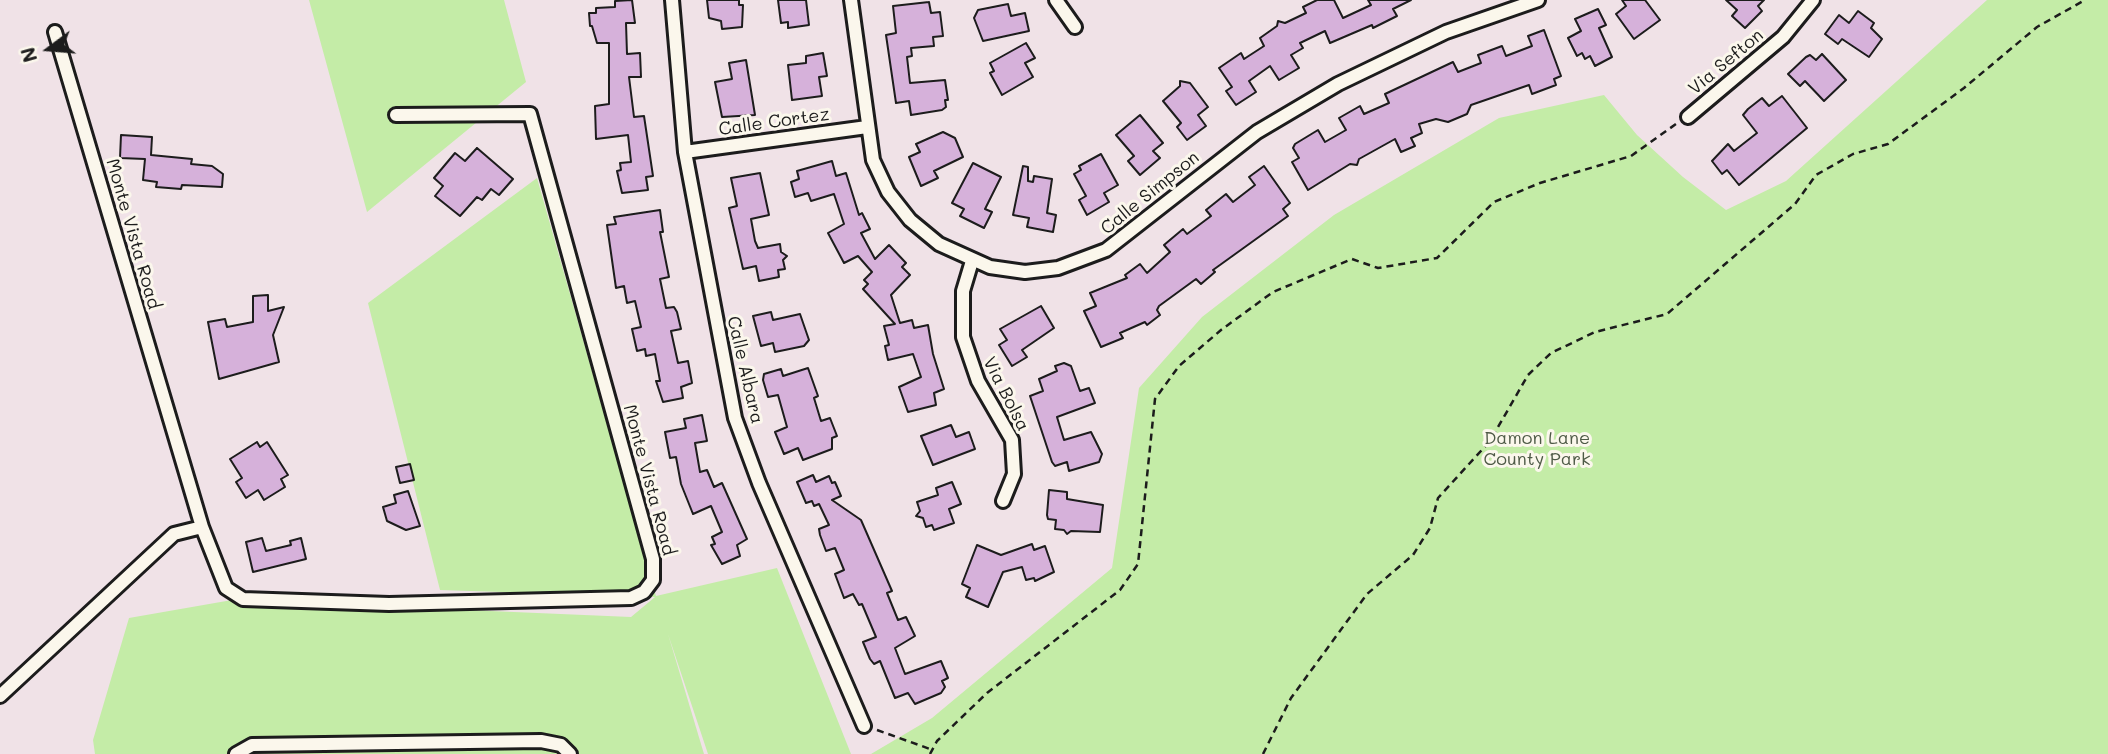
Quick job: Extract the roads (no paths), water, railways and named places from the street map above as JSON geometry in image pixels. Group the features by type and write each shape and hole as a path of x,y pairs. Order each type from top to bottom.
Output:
{"street":[{"name":"Calle Albara","path":"672,0 685,152 735,418 864,726"},
{"name":"Calle Simpson","path":"852,0 873,160 899,207 939,244 972,261 1025,272 1058,268 1091,258 1120,241 1198,175 1257,132 1338,84 1446,32 1538,0"},
{"path":"1056,0 1074,27"},
{"name":"Via Sefton","path":"1688,117 1783,37 1813,0"},
{"name":"Monte Vista Road","path":"55,32 202,527 226,587 243,599 389,604 631,598 644,592 653,580 653,559 530,114 396,115"},
{"name":"Calle Cortez","path":"685,152 867,127"},
{"name":"Via Bolsa","path":"972,261 962,306 963,337 971,367 1007,430 1014,452 1014,474 1003,500"},
{"path":"0,696 174,534 202,527"},
{"path":"236,754 252,745 541,741 561,745 570,754"}],"park label":[{"name":"Damon Lane County Park","path":"1537,448"}]}
